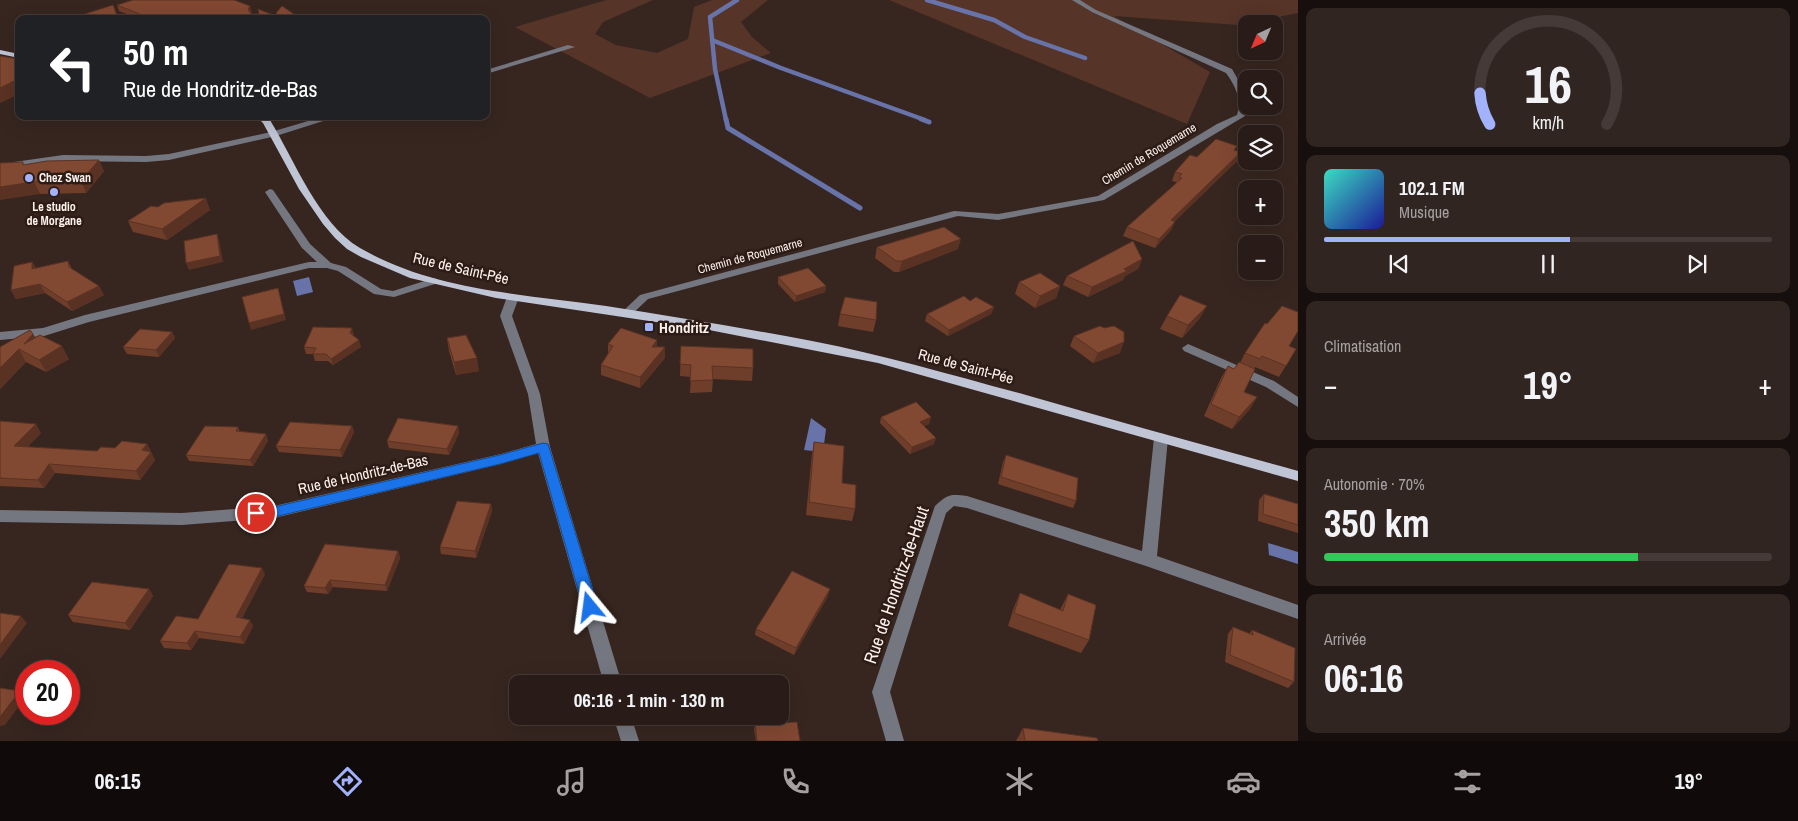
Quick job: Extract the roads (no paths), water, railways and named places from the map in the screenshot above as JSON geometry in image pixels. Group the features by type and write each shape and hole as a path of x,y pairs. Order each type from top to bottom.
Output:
{"main road":[{"path":"0,52 15,55"},
{"name":"Rue de Saint-Pée","path":"265,120 322,216 338,236 353,248 373,259 408,274 513,297 826,347 879,359 982,386 1298,476"}],"street":[{"name":"Chemin de Roquemarne","path":"626,314 634,304 644,297 958,213 998,217 1101,198 1220,126 1241,116 1244,108 1238,82 1229,71 1094,11 1075,0"},
{"path":"490,71 571,47"},
{"path":"0,168 64,158 146,159 169,157 273,134 321,120"},
{"path":"270,192 306,246 327,264"},
{"path":"0,336 44,332 85,319 309,265 327,264 342,269 378,292 394,294 434,281"},
{"path":"513,297 506,316 534,394 543,447 610,675"},
{"path":"1188,348 1270,384 1298,403"},
{"path":"1149,560 1161,438"},
{"name":"Rue de Hondritz-de-Bas","path":"0,516 182,519 274,512 500,459 543,447"},
{"name":"Rue de Hondritz-de-Haut","path":"895,741 881,692 940,510 951,500 967,502 1149,560 1298,612"},
{"path":"625,725 630,741"}],"water":[{"path":"309,277 313,292 297,296 293,281"},
{"path":"811,418 826,429 823,452 804,450"},
{"path":"1268,543 1298,552 1298,564 1269,555"}],"waterway":[{"path":"712,40 710,17 737,0"},
{"path":"927,0 994,20 1025,37 1085,58"},
{"path":"712,40 781,68 925,120"},
{"path":"712,40 715,69 726,120"},
{"path":"726,119 728,128 860,208"},
{"path":"921,119 929,122"}],"place":[{"name":"Chez Swan","path":"29,178"},
{"name":"Le studio de Morgane","path":"54,192"},
{"name":"Hondritz","path":"649,327"}]}
